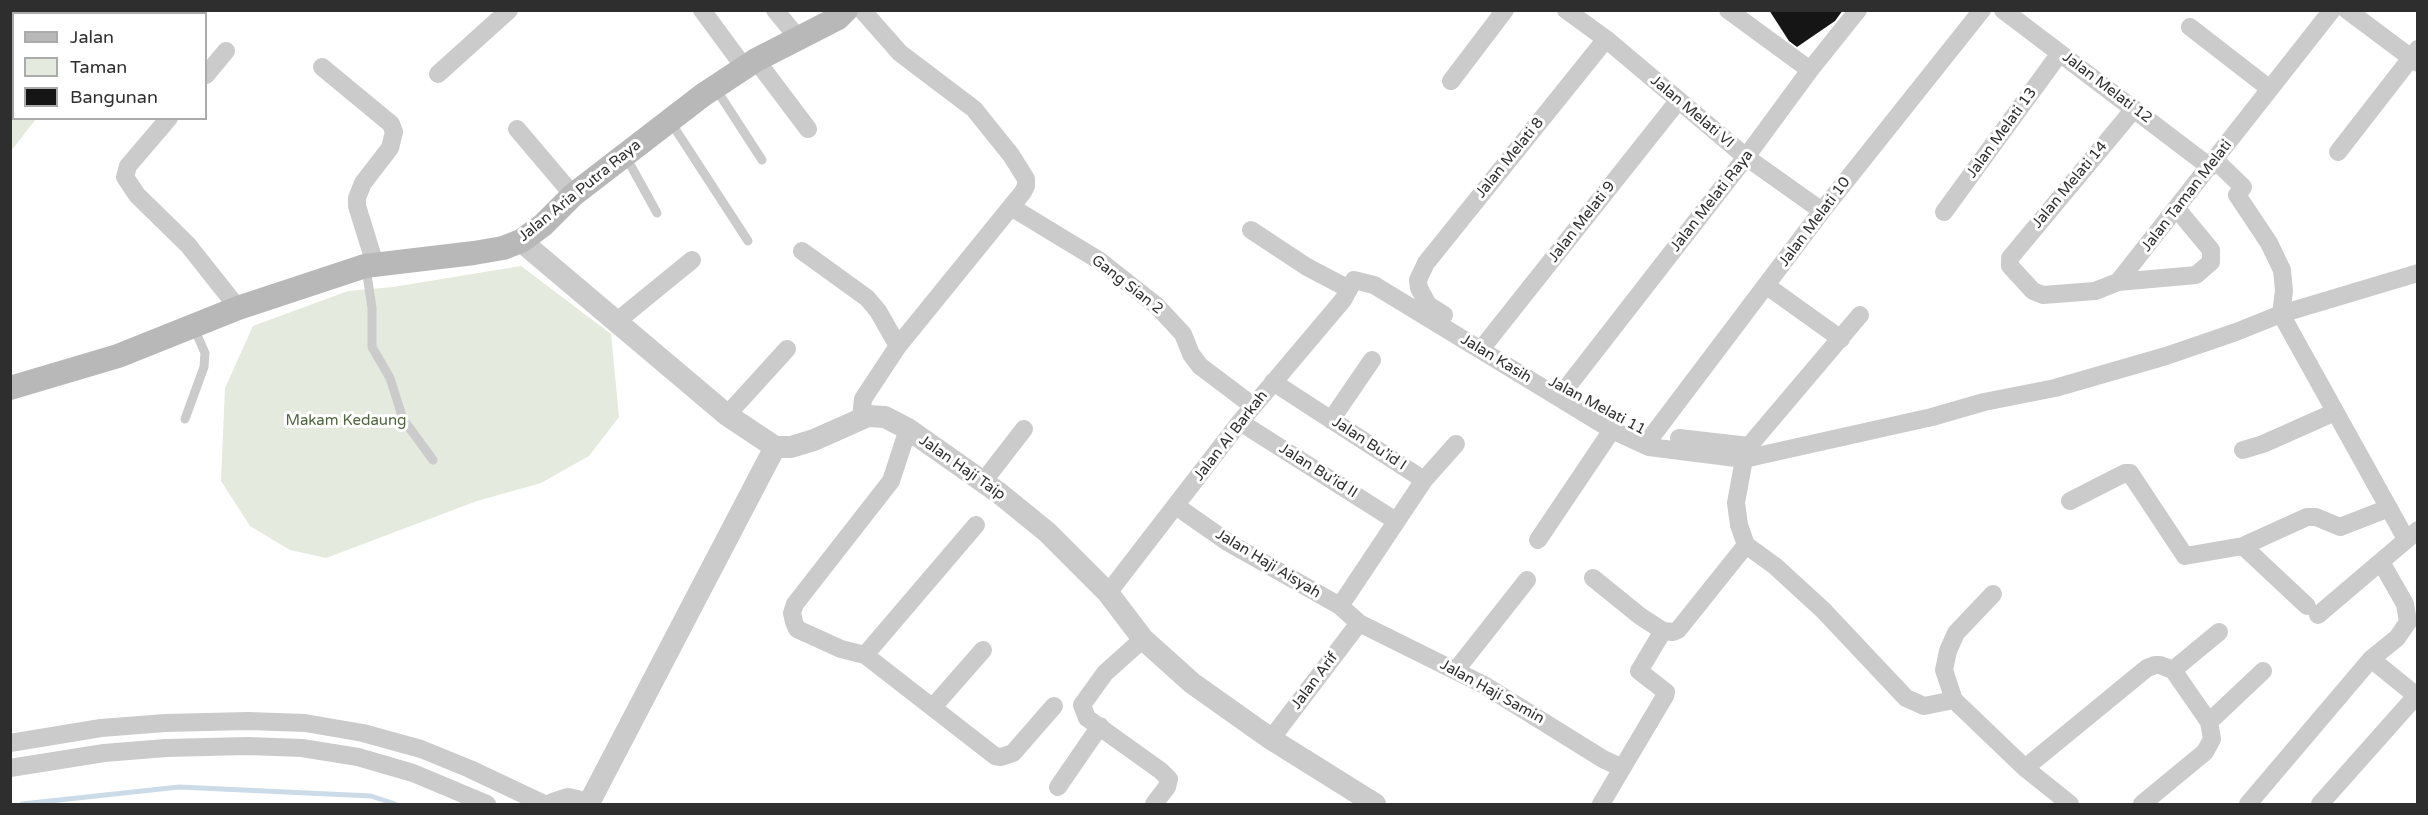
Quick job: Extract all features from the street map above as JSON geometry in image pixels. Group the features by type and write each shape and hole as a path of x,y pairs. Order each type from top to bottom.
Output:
{"main road":[{"name":"Jalan Aria Putra Raya","path":"10,388 118,356 238,308 370,265 474,253 503,248 521,241 543,225 573,195 715,87 750,63 838,18 846,10"}],"street":[{"path":"702,10 808,129"},
{"path":"775,10 798,38"},
{"path":"861,418 863,399 898,346 1026,186 1026,178 1011,155 974,110 900,53 862,10"},
{"path":"1451,81 1505,10"},
{"name":"Jalan Melati VI","path":"1566,10 1606,39 1746,157 1822,211"},
{"name":"Jalan Melati Raya","path":"1564,391 1858,10"},
{"name":"Jalan Melati 10","path":"1652,435 1822,211 1982,10"},
{"name":"Jalan Melati 12","path":"2003,10 2134,109 2213,163 2243,187 2237,195 2269,243 2282,270 2284,291 2281,314"},
{"name":"Jalan Taman Melati","path":"2118,282 2332,10"},
{"path":"2338,152 2415,57 2347,10"},
{"path":"1730,11 1810,70"},
{"path":"438,74 499,14"},
{"path":"2190,27 2270,89"},
{"name":"Jalan Melati 8","path":"1418,280 1426,263 1606,39"},
{"path":"207,74 226,51"},
{"name":"Jalan Melati 13","path":"1944,212 2060,53"},
{"path":"322,67 392,124 394,132 390,148 363,183 357,198 370,265"},
{"name":"Jalan Melati 9","path":"1486,343 1678,101"},
{"name":"Jalan Melati 14","path":"2118,282 2095,291 2043,295 2033,291 2009,262 2014,253 2134,109"},
{"path":"167,120 128,166 125,177 137,195 188,245 238,308"},
{"path":"517,129 573,195"},
{"name":"Gang Sian 2","path":"1011,207 1100,261 1157,306 1183,334 1191,354 1200,366 1253,406"},
{"path":"2118,282 2196,275 2211,262 2211,250 2177,209"},
{"name":"Jalan Kasih","path":"1251,230 1307,267 1352,284 1374,285 1612,430 1649,447 1744,459 1932,417 1984,402 2055,388 2166,356 2281,314 2418,273"},
{"path":"521,241 727,415 775,447 589,804 568,799 553,804"},
{"path":"802,251 867,298 878,311 898,346"},
{"path":"616,322 692,260"},
{"name":"Jalan Melati 11","path":"1418,280 1419,288 1428,305 1564,391 1619,421 1652,435 1749,446 1860,315"},
{"name":"Jalan Al Barkah","path":"1108,593 1240,422 1343,300 1352,284"},
{"path":"1767,286 1841,339"},
{"path":"2243,546 2313,611 2381,562 2412,535 2389,508 2281,314"},
{"path":"727,415 788,349"},
{"path":"1331,420 1372,360"},
{"name":"Jalan Bu’id I","path":"1273,382 1424,480"},
{"path":"2243,450 2263,444 2335,412"},
{"name":"Jalan Haji Taip","path":"775,447 791,447 814,440 868,416 885,417 908,429 983,482 1047,532 1108,593 1143,639 1192,683 1271,739 1371,803"},
{"name":"Jalan Bu’id II","path":"1240,422 1396,521"},
{"path":"908,429 891,481 795,604 792,613 797,629 841,649 865,655 933,706 990,754 1001,757 1013,753 1054,706"},
{"path":"983,482 1024,429"},
{"path":"1538,540 1612,430"},
{"path":"1340,606 1424,480 1456,444"},
{"path":"1744,459 1736,503 1739,525 1746,545 1775,566 1823,610 1906,698 1924,706 1954,700"},
{"path":"2070,501 2125,473 2130,473 2185,556 2243,546 2307,518 2316,517 2340,527 2389,508"},
{"name":"Jalan Haji Aisyah","path":"1176,506 1229,543 1340,606 1359,623"},
{"path":"865,655 976,525"},
{"path":"1593,578 1640,616 1663,631 1673,632 1678,630 1746,545"},
{"path":"2248,804 2372,659 2397,638 2408,622 2405,604 2381,562"},
{"path":"1456,670 1527,580"},
{"path":"1993,594 1956,633 1948,651 1944,670 1954,700 2025,768 2070,804"},
{"name":"Jalan Haji Samin","path":"1359,623 1456,670 1622,768"},
{"name":"Jalan Arif","path":"1271,739 1359,623"},
{"path":"1601,804 1665,696 1666,692 1639,671 1663,631"},
{"path":"2173,670 2219,632"},
{"path":"1143,639 1105,673 1083,702 1084,714 1169,779 1167,787 1154,804"},
{"path":"933,706 983,650"},
{"path":"2320,804 2417,696 2372,659"},
{"path":"2025,768 2147,668 2160,664 2173,670 2209,722 2212,739 2205,752 2142,804"},
{"path":"2209,722 2263,671"},
{"path":"10,743 101,728 165,723 248,721 305,723 363,733 421,750 451,761 544,804"},
{"path":"165,723 166,748"},
{"path":"1058,787 1100,726"},
{"path":"10,768 104,753 166,748 248,746 302,748 358,757 413,773 487,804"}],"lane":[{"path":"715,87 762,160"},
{"path":"670,121 748,241"},
{"path":"625,155 657,213"},
{"path":"370,265 372,347 390,378 403,419 433,460"},
{"path":"185,419 204,367 205,353 193,326"}],"green space":[{"path":"11,10 49,11 51,12 12,12 12,120 35,120 11,151"},
{"name":"Makam Kedaung","path":"521,266 611,334 619,417 589,456 541,483 477,501 326,558 290,550 250,526 221,481 225,388 253,326 348,291 393,287"}],"building":[{"path":"1769,10 1843,10 1835,21 1797,47 1789,41"}],"waterway":[{"path":"22,804 179,787 371,796 395,804"}]}
